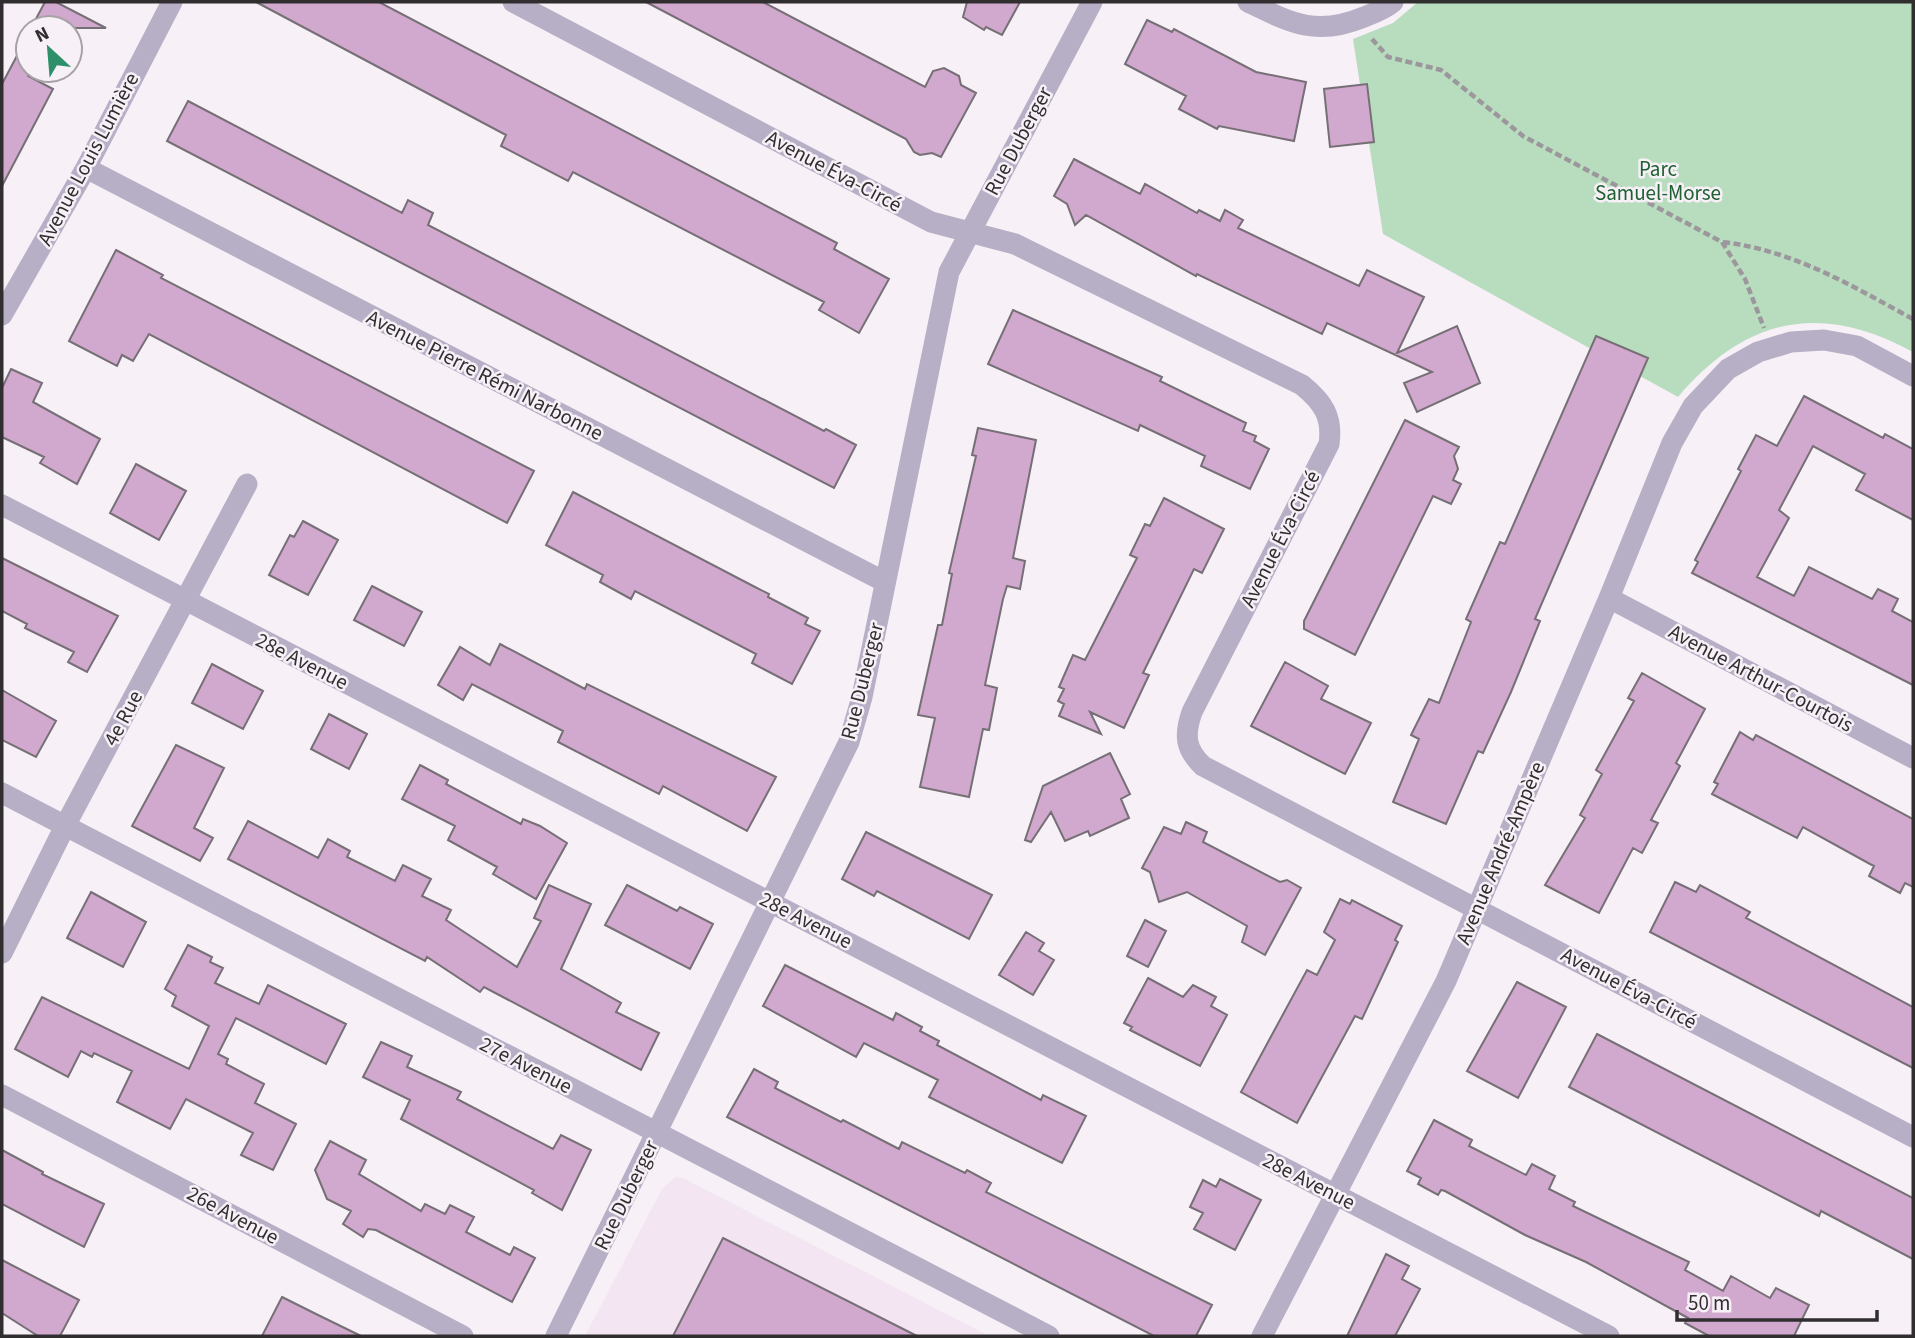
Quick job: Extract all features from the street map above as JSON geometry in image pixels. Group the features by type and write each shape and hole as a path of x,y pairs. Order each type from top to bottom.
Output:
{"street":[{"name":"Avenue Louis Lumière","path":"2,315 86,168 172,2"},
{"name":"Avenue Éva-Circé","path":"513,2 931,222 1015,244 1302,385 1321,403 1332,426 1329,444 1192,712 1186,729 1187,745 1203,766 1913,1137"},
{"name":"Rue Duberger","path":"556,1336 830,784 857,718 949,272 1092,2"},
{"path":"1248,2 1287,22 1322,30 1354,22 1393,2"},
{"name":"Avenue Pierre Rémi Narbonne","path":"86,168 885,582"},
{"path":"1771,348 1791,342 1824,340 1857,346 1913,376"},
{"name":"Avenue André-Ampère","path":"1262,1336 1446,981 1609,597 1671,443 1693,406 1728,369 1771,348"},
{"name":"4e Rue","path":"2,953 65,826 247,484"},
{"name":"28e Avenue","path":"2,505 1609,1336"},
{"name":"Avenue Arthur-Courtois","path":"1609,597 1913,758"},
{"name":"27e Avenue","path":"2,793 1049,1336"},
{"name":"26e Avenue","path":"2,1095 463,1336"}],"path":[{"path":"1354,22 1388,57 1441,70 1523,136 1722,242 1754,246 1807,262 1913,319"},
{"path":"1722,242 1745,279 1771,348"}],"shaded area":[{"path":"675,1177 683,1178 989,1336 585,1336 662,1189"}],"green space":[{"name":"Parc Samuel-Morse","path":"1418,2 1913,2 1913,352 1879,336 1846,326 1815,323 1786,326 1757,335 1730,349 1704,370 1678,397 1383,234 1353,39 1393,23"}],"building":[{"path":"45,2 56,2 79,14 39,14"},
{"path":"256,2 379,2 837,243 834,249 889,279 859,333 819,310 824,302 573,172 568,181 501,146 506,135"},
{"path":"646,2 763,2 925,87 933,71 944,68 959,76 961,85 976,93 941,157 932,153 920,155 914,152 906,139"},
{"path":"967,2 1020,2 1002,35 986,27 984,30 963,17"},
{"path":"84,17 106,28 84,28"},
{"path":"1147,20 1172,32 1174,29 1256,72 1306,82 1294,141 1219,126 1217,129 1179,109 1186,96 1125,64"},
{"path":"14,61 14,84 43,84 53,89 2,186 2,84"},
{"path":"1367,84 1374,142 1330,147 1324,89"},
{"path":"188,101 402,213 408,200 433,213 428,225 824,431 826,429 856,445 834,488 167,141"},
{"path":"1074,159 1140,194 1145,184 1197,213 1199,210 1220,221 1225,210 1243,220 1238,228 1359,286 1367,270 1424,297 1397,353 1457,326 1480,383 1417,412 1404,383 1432,372 1327,323 1322,334 1197,274 1196,276 1086,215 1075,225 1067,204 1054,196"},
{"path":"116,250 163,275 161,278 534,471 507,523 149,334 133,361 122,355 117,366 69,341"},
{"path":"1013,310 1162,377 1160,381 1246,423 1243,431 1256,436 1254,441 1269,449 1250,489 1201,466 1205,456 1140,425 1138,431 988,364"},
{"path":"1596,336 1648,358 1535,619 1540,621 1511,692 1483,753 1478,751 1446,824 1393,802 1419,739 1411,735 1429,699 1439,703 1471,622 1466,619 1500,542 1505,544"},
{"path":"11,369 42,383 33,402 100,439 77,484 40,463 44,457 2,437 2,388"},
{"path":"1804,396 1883,438 1885,434 1913,449 1913,520 1856,490 1865,474 1813,446 1779,510 1789,518 1757,577 1794,596 1809,567 1872,599 1878,589 1898,599 1892,611 1913,622 1913,685 1692,573 1698,562 1695,560 1741,471 1738,469 1756,435 1777,446"},
{"path":"1405,420 1459,447 1454,456 1458,469 1453,480 1461,484 1451,504 1433,496 1355,655 1304,629 1304,621"},
{"path":"978,428 1036,440 1013,558 1025,561 1020,589 1007,586 1003,599 985,685 997,688 989,730 983,729 969,797 920,787 935,718 918,715 938,625 942,625 952,574 949,573 976,456 972,455"},
{"path":"136,464 186,491 159,540 110,513"},
{"path":"573,492 769,594 768,597 808,618 805,624 820,631 792,684 752,663 756,654 635,591 631,599 600,582 603,575 546,545"},
{"path":"1164,498 1224,529 1202,573 1194,569 1143,673 1149,675 1124,728 1090,712 1101,734 1059,716 1064,704 1058,701 1064,689 1059,687 1073,655 1085,660 1137,558 1130,555 1145,524 1150,526"},
{"path":"303,521 338,540 308,595 269,575 290,535 294,537"},
{"path":"2,558 118,616 87,672 68,662 74,652 25,628 27,624 2,611"},
{"path":"372,586 422,612 404,646 354,620"},
{"path":"500,644 585,689 587,684 776,777 747,831 663,786 659,794 558,742 563,731 472,684 463,700 438,685 460,647 490,665"},
{"path":"1285,662 1328,686 1321,699 1371,723 1345,774 1251,726"},
{"path":"212,664 263,691 243,729 192,703"},
{"path":"1642,673 1705,709 1676,763 1680,766 1651,820 1658,823 1642,853 1633,848 1599,913 1545,885 1585,818 1580,815 1602,774 1596,770 1634,701 1628,698"},
{"path":"2,690 56,721 36,757 2,740"},
{"path":"329,714 367,734 349,769 311,749"},
{"path":"1740,732 1753,740 1756,735 1913,819 1913,887 1905,883 1900,893 1869,876 1874,866 1803,827 1797,838 1712,794 1718,784 1714,782"},
{"path":"176,745 224,768 194,828 213,838 200,861 132,826"},
{"path":"1110,753 1130,794 1121,799 1129,818 1090,836 1088,831 1065,841 1051,812 1031,842 1025,840 1043,786"},
{"path":"420,765 448,780 446,784 521,824 523,819 540,826 567,843 536,899 493,874 497,867 448,840 455,826 402,799"},
{"path":"248,821 318,858 328,839 350,851 347,857 395,881 403,865 431,879 422,896 451,910 446,920 517,967 541,921 534,918 549,885 591,904 561,969 621,1003 616,1012 659,1033 641,1070 484,987 480,992 427,957 425,961 228,859"},
{"path":"1186,822 1207,832 1203,842 1280,882 1287,880 1301,888 1265,955 1242,942 1247,926 1187,892 1159,902 1150,872 1142,868 1164,827 1181,834"},
{"path":"866,832 992,895 969,939 877,891 874,896 842,879"},
{"path":"1675,882 1696,892 1700,885 1750,912 1746,918 1913,1007 1913,1068 1650,932"},
{"path":"627,885 677,911 680,907 713,924 690,969 605,925"},
{"path":"91,892 146,922 123,967 67,938"},
{"path":"1340,899 1350,904 1352,900 1402,926 1395,940 1398,942 1362,1019 1355,1016 1297,1123 1241,1092 1307,970 1317,975 1335,940 1324,932"},
{"path":"1145,920 1166,931 1148,967 1127,956"},
{"path":"1026,932 1044,943 1039,951 1054,960 1033,995 999,975"},
{"path":"188,945 212,957 210,962 223,968 215,983 259,1004 268,985 346,1024 326,1064 236,1018 218,1054 228,1059 226,1064 264,1084 255,1103 296,1124 273,1170 241,1155 253,1133 186,1099 170,1129 117,1102 132,1071 94,1053 92,1057 81,1051 68,1077 15,1049 42,997 189,1069 209,1026 172,1006 176,996 165,989"},
{"path":"785,965 893,1020 896,1013 922,1027 920,1031 939,1041 937,1045 1041,1100 1043,1095 1086,1116 1062,1163 929,1097 938,1080 864,1043 856,1057 763,1006"},
{"path":"1148,978 1183,997 1193,985 1216,997 1211,1006 1227,1015 1200,1066 1130,1030 1132,1027 1124,1023"},
{"path":"1517,982 1566,1007 1518,1098 1467,1071"},
{"path":"1597,1034 1913,1198 1913,1259 1821,1211 1819,1216 1569,1087"},
{"path":"381,1042 412,1056 407,1067 461,1092 457,1099 553,1149 561,1135 591,1150 562,1210 532,1193 534,1190 401,1119 410,1100 363,1077"},
{"path":"754,1069 778,1082 775,1088 841,1122 843,1120 899,1149 902,1142 965,1173 967,1170 991,1183 986,1192 1212,1305 1196,1336 1154,1336 727,1117"},
{"path":"1434,1120 1472,1140 1469,1146 1526,1175 1532,1164 1555,1176 1549,1189 1575,1202 1573,1206 1689,1262 1685,1270 1723,1291 1731,1276 1770,1298 1776,1288 1809,1305 1794,1336 1709,1336 1685,1323 1688,1318 1586,1262 1525,1235 1445,1191 1441,1190 1438,1195 1418,1184 1421,1178 1407,1171"},
{"path":"330,1141 366,1160 359,1174 421,1211 425,1204 445,1214 450,1205 474,1217 466,1232 510,1255 514,1247 535,1258 512,1302 376,1230 368,1229 363,1237 343,1224 351,1211 327,1199 315,1170"},
{"path":"2,1150 43,1172 42,1174 104,1204 84,1247 2,1204"},
{"path":"1220,1179 1261,1200 1235,1250 1194,1229 1203,1213 1190,1207 1203,1180 1216,1187"},
{"path":"723,1238 917,1336 673,1336"},
{"path":"1386,1254 1409,1266 1402,1279 1420,1289 1395,1336 1347,1336"},
{"path":"2,1260 79,1300 60,1336 38,1336 2,1313"},
{"path":"282,1297 316,1314 361,1336 262,1336"}]}
